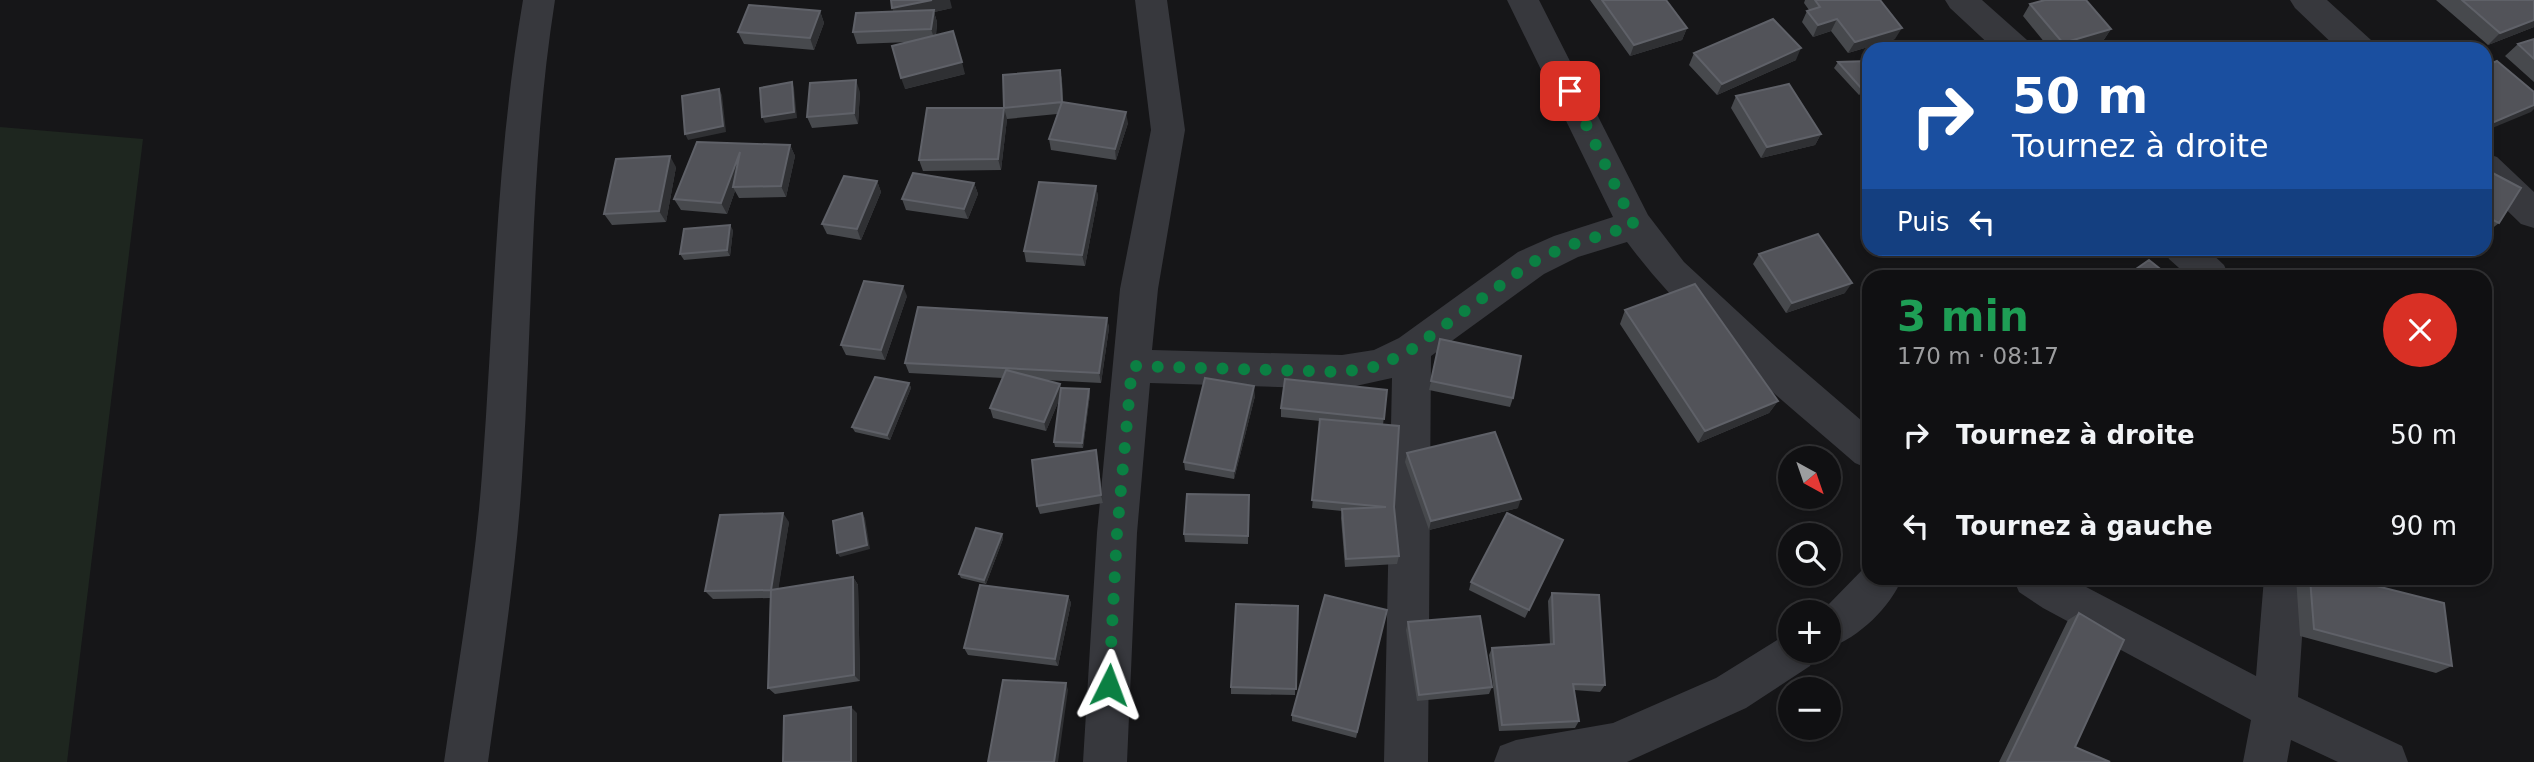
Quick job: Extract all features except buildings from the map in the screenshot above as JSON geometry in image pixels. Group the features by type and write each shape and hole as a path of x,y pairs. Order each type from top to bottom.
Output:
{"street":[{"path":"466,762 502,478 512,239 527,62 539,0"},
{"path":"1120,762 1105,762 1117,533 1139,289 1167,130 1151,0"},
{"path":"1523,0 1634,225 1671,273 1763,360 1862,445"},
{"path":"1961,0 2007,42"},
{"path":"2306,0 2351,42"},
{"path":"2492,174 2534,214"},
{"path":"1132,366 1342,372 1380,366 1412,349 1531,263 1567,246 1634,225"},
{"path":"2190,256 2205,270"},
{"path":"1406,762 1412,349"},
{"path":"1841,620 1874,585"},
{"path":"2045,585 2275,709 2386,762"},
{"path":"2265,762 2275,709 2284,585"},
{"path":"1516,762 1614,745 1731,693 1778,662"}],"shaded area":[{"path":"0,127 143,139 67,762 0,762"}],"route":[{"path":"1109,685 1117,533 1132,366 1342,372 1380,366 1412,349 1531,263 1567,246 1634,225 1570,91"}]}
